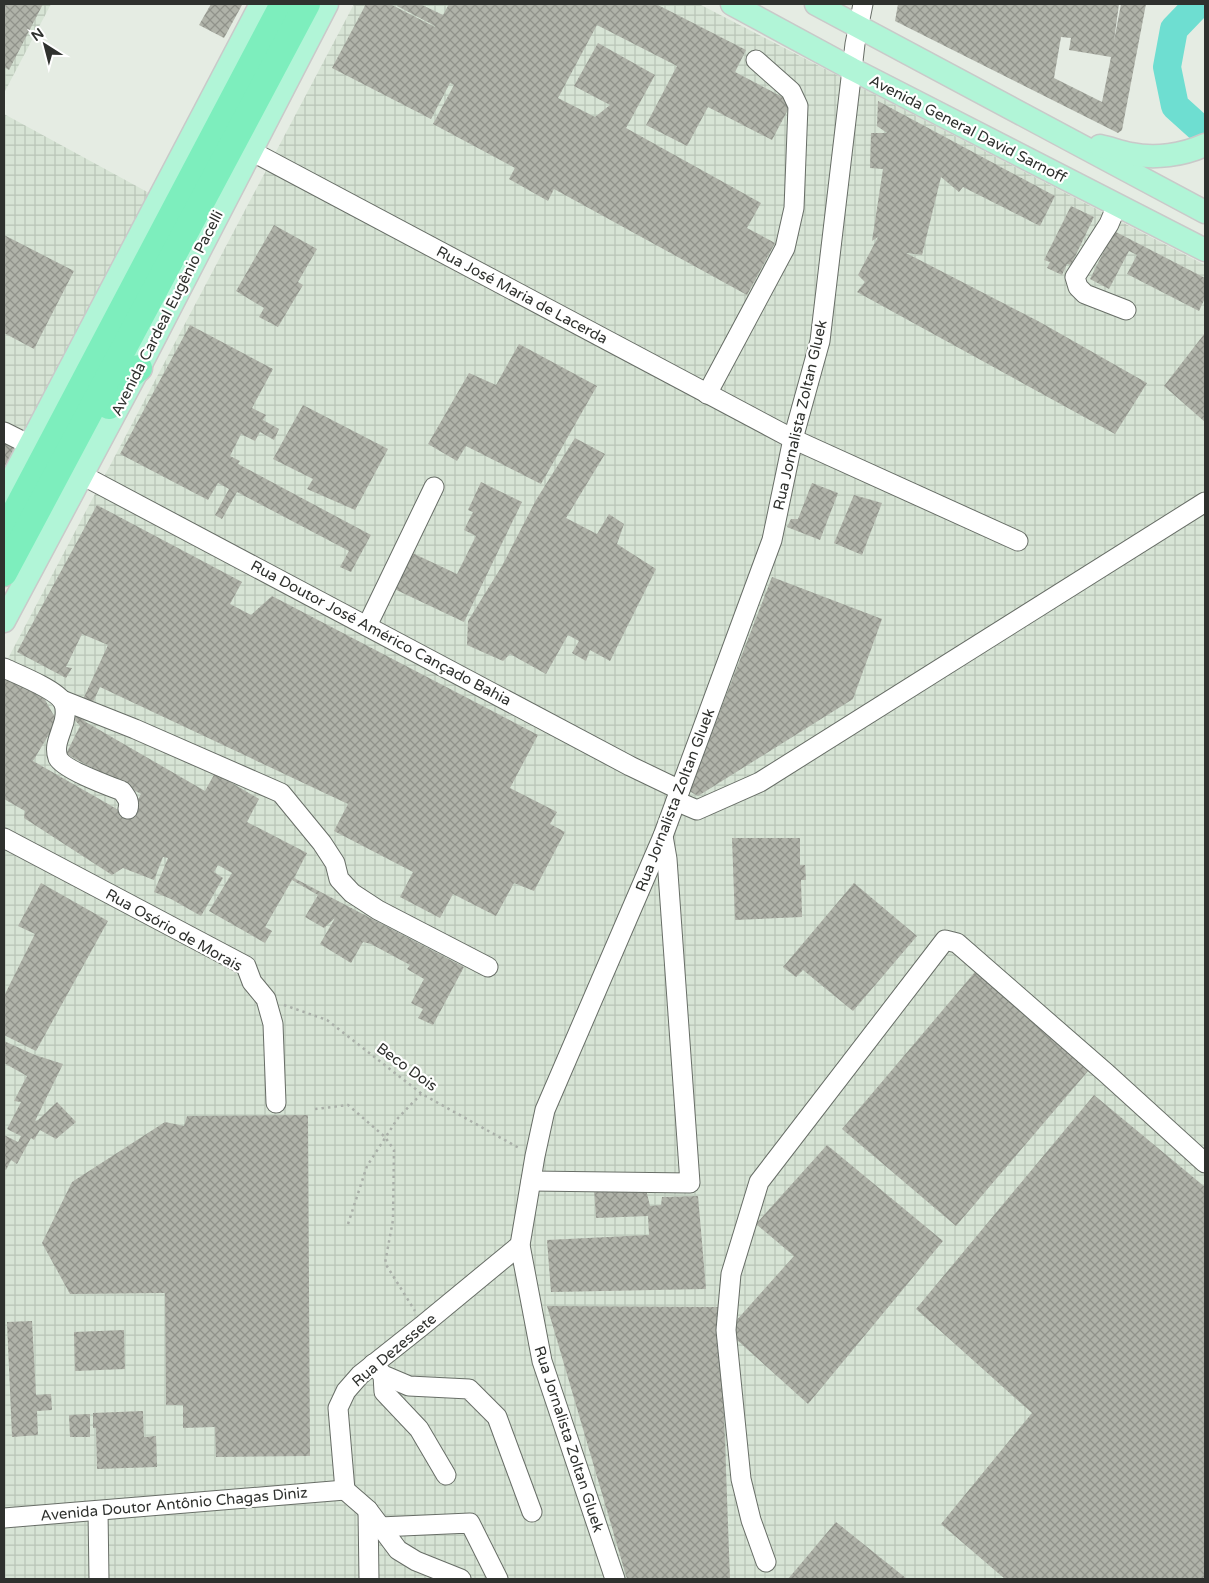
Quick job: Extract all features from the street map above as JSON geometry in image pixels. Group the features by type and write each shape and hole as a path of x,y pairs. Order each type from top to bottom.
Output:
{"highway":[{"name":"Avenida Cardeal Eugênio Pacelli","path":"4,573 167,245 283,4"},
{"name":"Avenida Cardeal Eugênio Pacelli","path":"4,533 89,372 167,245 307,4"},
{"path":"33,518 46,506 127,378 139,368"},
{"path":"30,446 89,372"}],"main road":[{"path":"4,494 261,4"},
{"name":"Avenida Cardeal Eugênio Pacelli","path":"4,621 139,368 327,4"},
{"name":"Avenida General David Sarnoff","path":"732,4 852,69 1205,250"},
{"path":"816,4 1205,212"},
{"path":"1058,134 1132,155 1159,156 1194,150 1205,145"}],"street":[{"name":"Rua Jornalista Zoltan Gluek","path":"614,1579 542,1361 520,1246 534,1156 545,1110 663,836 772,540 792,439 820,341 852,69 863,4"},
{"path":"707,394 785,248 794,208 798,106 791,91 756,60"},
{"name":"Rua José Maria de Lacerda","path":"251,151 792,439 1018,541"},
{"path":"1118,205 1109,224 1075,277 1078,287 1085,294 1126,310"},
{"path":"4,432 30,446"},
{"name":"Rua Doutor José Américo Cançado Bahia","path":"82,475 630,766 678,795 697,810 760,782 1205,502"},
{"path":"367,626 434,488"},
{"path":"4,668 55,693 62,700 66,720 56,745 59,759 67,767 122,791 128,798 128,809"},
{"path":"62,700 136,729 281,793 322,843 335,863 339,879 352,894 378,910 488,967"},
{"path":"531,1181 690,1183 667,859 663,836"},
{"name":"Rua Osório de Morais","path":"4,838 246,966 252,982 266,999 273,1024 276,1104"},
{"path":"766,1562 751,1520 741,1479 726,1330 731,1274 759,1182 945,940 957,943 1106,1073 1205,1163"},
{"name":"Rua Dezessete","path":"345,1490 338,1408 346,1391 360,1375 378,1370 423,1326 520,1246"},
{"path":"378,1370 384,1392 419,1429 446,1475"},
{"path":"378,1370 409,1386 469,1389 497,1417 532,1512"},
{"path":"345,1490 368,1510 398,1550 416,1561 461,1579"},
{"name":"Avenida Doutor Antônio Chagas Diniz","path":"4,1518 345,1490"},
{"path":"368,1510 369,1579"},
{"path":"98,1511 99,1579"},
{"path":"380,1527 470,1522 498,1579"}],"path":[{"name":"Beco Dois","path":"266,999 327,1020 422,1094 534,1156"},
{"path":"348,1224 367,1166 398,1118 422,1094"},
{"path":"316,1109 348,1105 385,1137 394,1150 393,1220 385,1262 423,1326"}],"shaded area":[{"path":"4,4 51,4 4,93"},
{"path":"354,4 699,4 1205,265 1205,1579 4,1579 4,666"},
{"path":"4,114 151,194 4,475"}],"building":[{"path":"4,4 43,4 9,70 4,67"},
{"path":"211,4 242,5 224,38 199,25"},
{"path":"366,4 390,4 435,27 397,6 398,4 420,4 443,15 449,4 656,4 746,50 735,72 792,102 772,140 708,107 687,146 646,125 677,66 597,25 558,98 595,117 610,105 574,86 598,43 655,75 626,128 761,203 747,228 775,243 747,295 554,189 548,201 509,179 515,168 433,124 454,85 450,83 431,119 332,68"},
{"path":"898,4 1119,4 1114,41 1121,4 1146,4 1122,130 1118,133 895,21","holes":["1061,37 1071,38 1069,50 1111,57 1102,102 1054,78"]},
{"path":"878,101 1055,196 1040,226 963,187 959,192 941,177 922,255 906,253 1038,321 1147,383 1115,434 857,292 865,282 858,275 878,237 872,241 883,169 870,168 871,133 887,133 877,126"},
{"path":"1071,206 1094,217 1071,265 1067,264 1062,275 1047,268 1050,262 1044,260"},
{"path":"274,225 317,249 298,282 303,285 278,327 259,317 264,308 236,291"},
{"path":"1114,231 1205,278 1205,298 1199,311 1127,274 1137,255 1129,251 1109,289 1090,279"},
{"path":"4,235 74,271 34,349 4,333"},
{"path":"190,325 273,369 252,408 266,415 263,420 279,429 274,440 260,432 255,441 241,434 230,456 240,461 238,464 371,535 351,572 340,567 349,551 237,492 222,519 215,515 229,489 218,483 208,500 120,454"},
{"path":"1205,333 1205,422 1164,386"},
{"path":"519,344 597,386 541,484 466,446 457,461 428,444 469,373 496,385"},
{"path":"303,405 388,449 355,510 307,489 313,479 273,459"},
{"path":"4,433 24,443 4,479"},
{"path":"575,438 605,454 566,518 597,534 609,514 624,524 617,544 656,569 610,661 590,650 586,661 572,653 579,641 568,635 546,674 510,654 503,661 467,645 468,621 502,566 536,500"},
{"path":"481,482 522,502 464,622 388,586 406,550 457,574 476,536 464,530 473,512 468,510"},
{"path":"812,483 838,493 820,540 787,527 791,519 798,519"},
{"path":"854,495 882,503 862,555 834,543"},
{"path":"97,505 242,582 230,604 251,615 272,596 538,735 510,788 557,812 550,824 565,832 534,891 514,883 496,916 453,894 440,918 400,897 413,872 334,831 348,804 100,687 84,721 205,791 215,773 259,799 247,822 307,853 294,878 464,967 433,1025 418,1018 423,1009 411,1003 424,979 407,969 410,965 371,944 363,942 351,963 320,944 335,918 324,928 305,917 318,895 292,880 265,927 272,931 265,943 209,911 232,873 218,865 214,872 223,878 201,916 154,892 168,858 163,857 154,880 123,868 112,875 24,818 25,811 4,799 4,681 6,677 44,698 57,721 33,761 129,816 141,794 66,754 80,726 74,719 108,645 82,634 66,667 72,668 66,678 17,652"},
{"path":"772,577 882,619 853,699 698,796 689,791"},
{"path":"732,838 800,838 800,865 805,865 806,880 801,880 802,917 735,920"},
{"path":"41,883 108,921 36,1051 4,1035 4,996 35,934 18,926"},
{"path":"854,883 917,936 853,1011 803,970 796,977 783,967"},
{"path":"975,972 1089,1070 956,1226 842,1129"},
{"path":"4,1041 35,1055 63,1064 35,1121 57,1102 76,1122 56,1139 40,1130 34,1140 31,1138 17,1164 11,1160 6,1170 4,1169 4,1135 18,1142 21,1136 7,1129 21,1102 14,1101 27,1076 4,1063"},
{"path":"1094,1095 1205,1187 1204,1579 1005,1579 941,1524 1032,1413 916,1309"},
{"path":"308,1115 310,1456 216,1457 215,1427 183,1428 183,1405 166,1405 165,1293 70,1294 42,1243 72,1182 165,1122 184,1126 187,1116"},
{"path":"827,1145 943,1241 808,1404 727,1331 794,1256 756,1224"},
{"path":"645,1185 650,1206 661,1205 662,1197 698,1196 706,1289 551,1292 547,1240 649,1235 648,1216 596,1218 594,1187"},
{"path":"547,1306 720,1307 730,1579 627,1579"},
{"path":"32,1321 36,1395 51,1394 52,1410 37,1411 38,1435 12,1437 7,1322"},
{"path":"124,1330 125,1369 75,1371 74,1332"},
{"path":"143,1411 144,1437 156,1436 157,1467 97,1469 96,1428 93,1428 93,1413"},
{"path":"90,1414 90,1437 70,1437 69,1415"},
{"path":"836,1522 907,1579 788,1579"}],"waterway":[{"path":"1198,4 1174,29 1167,67 1175,106 1205,133"}]}
